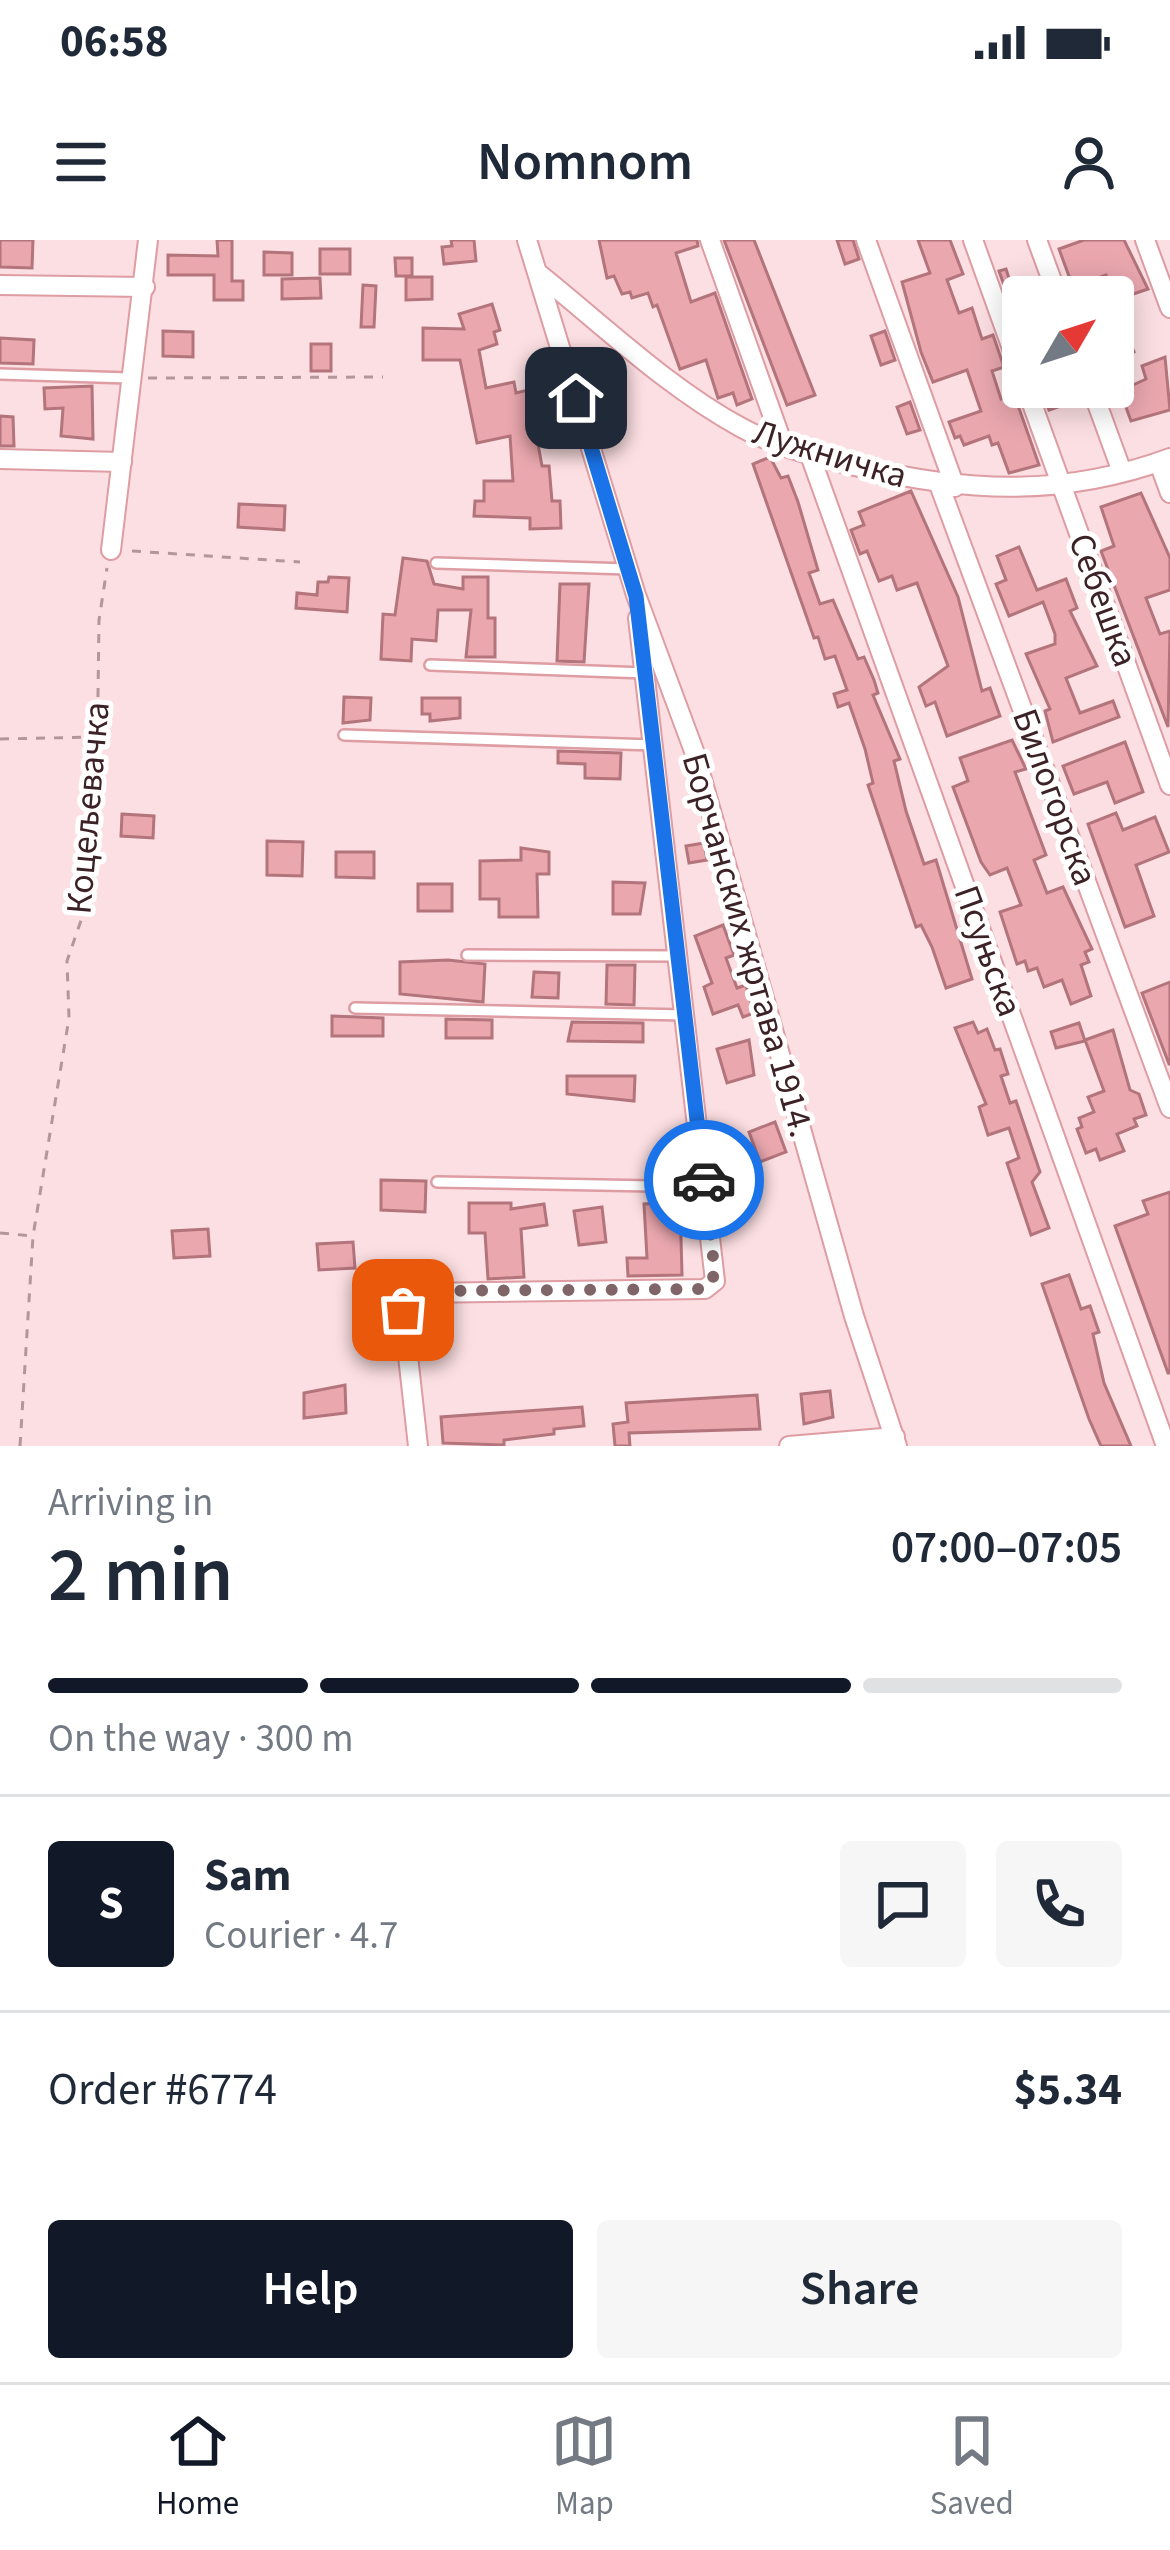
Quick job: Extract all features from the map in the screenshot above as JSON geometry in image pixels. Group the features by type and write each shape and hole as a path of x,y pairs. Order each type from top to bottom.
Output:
{"street":[{"path":"111,550 148,240"},
{"name":"Борчанских жртава 1914.","path":"527,240 636,596 694,751 854,1316 896,1442"},
{"path":"710,240 783,446"},
{"name":"Билогорска","path":"866,240 948,487 1170,1108"},
{"name":"Себешка","path":"973,240 1002,321"},
{"path":"1037,240 1050,276"},
{"path":"1145,240 1170,308"},
{"name":"Лужничка","path":"538,273 712,410 810,455 948,487 1013,489 1122,472 1164,460"},
{"path":"0,286 145,287"},
{"name":"Себешка","path":"1033,408 1170,784"},
{"path":"1099,408 1122,472"},
{"name":"Псуњска","path":"810,455 1166,1446"},
{"path":"0,459 122,462"},
{"path":"1164,460 1170,493"},
{"path":"418,1446 403,1310 424,1291 705,1289 715,1274 636,596"},
{"path":"790,1446 896,1442"}],"lane":[{"path":"0,374 134,378"},
{"path":"436,562 628,569"},
{"path":"430,664 645,673"},
{"path":"344,735 653,745"},
{"path":"467,956 678,956"},
{"path":"355,1008 685,1015"},
{"path":"437,1182 705,1187"}],"path":[{"path":"134,378 383,376"},
{"path":"111,550 300,562"},
{"name":"Коцељевачка","path":"20,1446 33,1236 69,1018 67,961 86,907 98,737 99,620 111,550"},
{"path":"0,739 98,737"},
{"path":"0,1233 33,1236"}],"building":[{"path":"0,240 33,240 32,268 0,267"},
{"path":"217,240 232,240 232,281 243,281 243,300 214,300 214,275 168,275 168,255 218,256"},
{"path":"451,240 474,240 476,261 444,264 442,247 452,246"},
{"path":"599,240 697,240 698,246 676,253 691,302 715,293 752,399 737,405 733,393 718,398 706,360 680,369 657,305 653,307 648,293 632,298 630,292 622,294 614,276 607,278"},
{"path":"724,240 754,240 815,395 787,405"},
{"path":"837,240 853,240 859,259 845,264"},
{"path":"918,240 950,240 963,274 947,280 959,313 972,308 982,339 993,335 1002,361 1002,368 992,371 1002,408 1019,408 1039,465 1009,473 998,443 992,445 989,436 964,445 960,436 955,438 949,422 981,411 967,370 933,382 921,352 902,282 930,273"},
{"path":"1084,240 1124,240 1148,289 1134,294 1134,276 1069,276 1059,249"},
{"path":"320,249 350,249 350,274 320,274"},
{"path":"264,252 292,253 292,275 264,275"},
{"path":"395,258 412,258 412,276 396,276"},
{"path":"406,277 432,277 432,299 406,300"},
{"path":"320,278 321,298 282,299 282,279"},
{"path":"363,285 376,286 374,327 361,327"},
{"path":"492,304 500,330 494,332 497,344 479,350 486,388 514,382 516,393 528,390 542,466 549,466 552,501 560,501 561,528 530,529 530,518 474,516 475,501 484,501 484,481 513,481 510,436 477,443 460,360 423,360 423,328 464,329 459,314"},
{"path":"163,331 193,332 193,357 163,356"},
{"path":"885,331 895,360 881,365 871,336"},
{"path":"0,338 34,340 33,364 0,363"},
{"path":"311,344 331,344 331,371 311,371"},
{"path":"1165,357 1170,410 1131,421 1126,408 1134,408 1134,385 1146,379 1142,366"},
{"path":"92,386 93,439 61,436 63,408 45,409 44,388"},
{"path":"910,402 920,430 907,434 897,407"},
{"path":"0,416 13,417 14,446 0,446"},
{"path":"770,457 781,478 788,476 798,502 818,570 809,573 820,604 833,600 858,659 864,657 874,680 878,693 873,695 900,759 894,761 906,811 924,864 936,860 972,979 946,988 932,947 921,925 916,927 868,785 873,783 849,703 838,707 834,694 847,690 835,656 825,659 818,637 814,638 753,464"},
{"path":"911,491 958,597 982,691 990,688 1000,716 947,736 935,702 926,706 919,687 948,666 917,583 897,590 892,576 879,581 867,551 860,554 851,530 864,525 859,512"},
{"path":"1141,493 1170,558 1170,590 1146,598 1160,634 1170,631 1168,727 1101,551 1114,546 1101,507"},
{"path":"239,504 285,506 284,530 238,527"},
{"path":"1019,547 1037,590 1066,579 1077,608 1070,611 1097,666 1066,678 1080,713 1113,701 1119,717 1053,742 1045,711 1050,709 1026,654 1055,644 1055,634 1043,602 1009,616 996,584 1006,580 997,556"},
{"path":"403,558 427,561 434,584 463,589 463,577 488,577 495,657 466,657 471,610 438,610 436,641 412,639 411,661 381,659 383,614 395,615"},
{"path":"329,577 349,578 347,612 296,608 297,593 317,595 318,582 328,582"},
{"path":"560,584 589,584 584,662 557,661"},
{"path":"344,697 371,698 370,720 343,723"},
{"path":"422,698 460,698 460,718 430,721 430,714 422,714"},
{"path":"1012,740 1026,769 1015,772 1046,855 1034,860 1047,893 1063,887 1092,949 1085,952 1089,962 1081,965 1091,996 1071,1004 1062,980 1044,987 1037,968 1028,971 1025,961 1017,964 1000,912 1021,905 1007,868 990,875 981,862 953,787 968,781 960,758"},
{"path":"1125,742 1143,792 1115,803 1107,782 1074,794 1063,766"},
{"path":"558,751 621,753 620,779 585,778 585,764 558,763"},
{"path":"1116,813 1123,830 1155,817 1169,852 1136,865 1154,916 1125,927 1088,824"},
{"path":"122,814 154,816 153,838 121,836"},
{"path":"267,841 303,842 302,876 267,875"},
{"path":"704,843 707,860 689,863 686,846"},
{"path":"521,848 549,852 549,874 537,874 538,917 499,917 499,899 480,899 480,861 521,860"},
{"path":"336,852 374,852 374,878 336,877"},
{"path":"613,882 645,883 640,914 613,914"},
{"path":"418,884 452,884 452,911 418,911"},
{"path":"723,925 734,955 726,958 737,988 746,985 754,1013 743,1017 738,1005 713,1014 704,987 712,983 695,936"},
{"path":"400,962 485,964 483,1002 400,994"},
{"path":"607,965 635,965 634,1005 606,1004"},
{"path":"534,972 559,973 558,998 532,997"},
{"path":"1170,982 1170,1064 1169,1064 1142,993"},
{"path":"332,1016 383,1018 383,1036 332,1036"},
{"path":"446,1019 492,1020 492,1038 446,1038"},
{"path":"572,1022 643,1023 643,1042 568,1041"},
{"path":"973,1022 978,1033 987,1029 995,1050 1000,1049 1008,1074 1001,1076 1010,1103 1016,1101 1040,1172 1032,1182 1049,1228 1031,1235 1007,1163 1019,1158 1009,1128 988,1135 979,1107 986,1104 955,1028"},
{"path":"1079,1023 1085,1041 1056,1048 1051,1032"},
{"path":"1113,1030 1130,1090 1139,1094 1146,1115 1134,1119 1137,1126 1117,1134 1124,1151 1100,1160 1096,1149 1086,1153 1077,1129 1082,1127 1079,1118 1094,1112 1088,1097 1104,1091 1085,1040"},
{"path":"749,1040 754,1075 727,1083 717,1049"},
{"path":"567,1076 635,1076 634,1101 567,1094"},
{"path":"775,1122 786,1152 760,1162 749,1132"},
{"path":"381,1180 426,1181 425,1212 381,1210"},
{"path":"1170,1192 1168,1373 1115,1226 1148,1214 1143,1201"},
{"path":"680,1202 682,1275 628,1276 627,1258 647,1258 644,1204"},
{"path":"469,1203 511,1203 511,1209 544,1204 547,1225 521,1229 524,1277 488,1279 485,1233 469,1233"},
{"path":"602,1207 606,1242 579,1245 574,1211"},
{"path":"208,1229 210,1256 174,1258 172,1231"},
{"path":"353,1242 355,1268 319,1270 317,1244"},
{"path":"1069,1275 1081,1309 1090,1306 1099,1332 1093,1334 1104,1383 1131,1446 1101,1446 1089,1419 1042,1284"},
{"path":"345,1385 346,1413 304,1418 304,1393"},
{"path":"830,1391 833,1417 804,1424 801,1394"},
{"path":"757,1395 760,1429 629,1433 630,1446 615,1446 613,1424 628,1422 626,1403"},
{"path":"582,1407 584,1426 554,1429 554,1434 504,1440 504,1445 443,1443 441,1417"}],"way so far":[{"path":"403,1310 424,1291 712,1286 715,1274 704,1180"}],"route":[{"path":"576,398 636,596 704,1180"}]}
